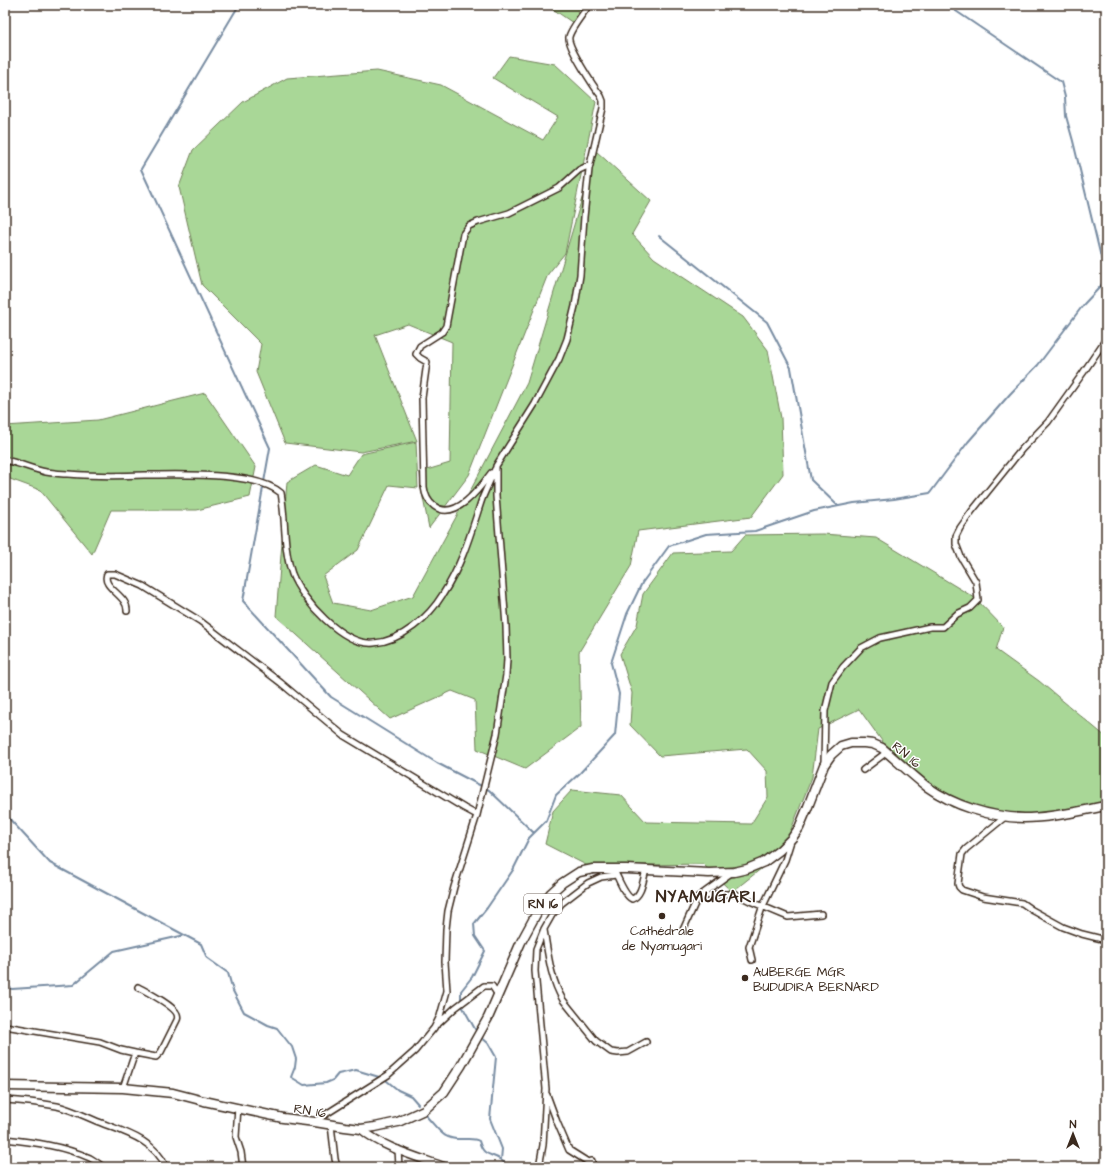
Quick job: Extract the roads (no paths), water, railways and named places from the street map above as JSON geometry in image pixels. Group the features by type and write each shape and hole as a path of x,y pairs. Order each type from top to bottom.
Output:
{"main road":[{"name":"RN 16","path":"5,1086 123,1088 173,1093 283,1118 361,1129 398,1122 424,1110 444,1092 462,1066 488,1018 521,942 540,907 551,893 562,883 579,872 593,868 614,872 646,870 709,873 734,872 747,869 764,862 780,850 792,838 799,828 824,765 831,755 841,746 851,743 873,744 882,748 926,786 947,799 966,807 1005,817 1025,818 1058,815 1106,806"},
{"path":"361,1129 398,1150 445,1167"}],"street":[{"path":"589,5 570,34 569,41 601,96 603,108 590,165 584,217 580,275 575,306 567,339 559,359 535,404 496,466 480,488 463,504 448,511 441,510 430,504 425,496 423,480 422,398 427,362 416,354 420,346 442,332 446,326 463,234 469,226 509,212 559,188 579,170 590,165"},
{"path":"824,765 825,711 832,682 843,667 861,648 880,638 930,628 943,627 957,614 970,608 978,600 976,582 961,557 956,544 956,536 972,511 1022,449 1048,422 1106,340"},
{"path":"5,460 48,472 69,474 115,476 188,475 243,478 277,490 281,493 284,537 292,574 304,595 316,611 328,623 352,638 372,643 398,636 415,626 443,595 466,549 482,500 496,466"},
{"path":"434,1028 440,1016 447,990 445,962 448,911 483,791 497,734 506,675 506,626 496,496 496,466"},
{"path":"127,611 127,604 108,585 106,580 107,574 120,576 143,586 200,621 281,683 343,735 477,815"},
{"path":"863,770 887,752"},
{"path":"1005,817 962,854 958,882 959,887 962,890 983,897 1022,903 1063,927 1082,934 1106,940"},
{"path":"752,960 749,947 762,906 785,860 792,838"},
{"path":"539,1167 543,1145 546,1092 534,970 536,949 544,929 552,915 562,903 588,882 614,872 626,894 632,899 639,893 646,870"},
{"path":"683,930 698,897 734,872"},
{"path":"698,897 720,894 736,894 788,917 821,914"},
{"path":"544,929 553,977 559,994 562,1000 596,1041 611,1052 618,1053 628,1052 646,1042"},
{"path":"315,1122 385,1078 416,1051 434,1028 455,1008 484,986 492,986 498,995"},
{"path":"5,1026 100,1042 135,1054 156,1057 161,1052 178,1016 172,1008 138,988"},
{"path":"123,1088 135,1054"},
{"path":"546,1092 569,1150 588,1162 592,1161"},
{"path":"5,1100 57,1106 115,1127 144,1141 156,1151 164,1161 166,1167"},
{"path":"238,1108 236,1137 241,1152 243,1167"},
{"path":"330,1125 337,1167"},
{"path":"5,1139 32,1142 62,1148 91,1158 102,1167"},
{"path":"398,1150 399,1167"}],"waterway":[{"path":"239,5 141,169 270,448 243,601 331,697 437,763 489,790 534,833"},
{"path":"947,5 1061,82 1065,97 1066,116 1106,278"},
{"path":"659,236 767,322 791,368 811,480 838,506"},
{"path":"475,1029 461,1004 461,991 472,977 485,951 475,936 474,924 513,870 529,838 546,821 556,795 580,773 615,735 619,694 611,663 627,614 642,583 669,546 706,534 755,531 814,511 854,503 894,499 930,493 968,442 1010,394 1038,365 1084,304 1100,287 1106,278"},
{"path":"5,814 50,863 201,944 207,958 228,973 233,991 244,1012 268,1025 277,1028 292,1047 296,1059 291,1077 304,1085 326,1083 333,1080 338,1074 356,1070 379,1077"},
{"path":"5,986 12,989 73,985 114,951 185,935"},
{"path":"481,1037 488,1043 496,1057 490,1119 502,1149 501,1160"},
{"path":"387,1081 398,1090 411,1096 418,1104"},
{"path":"426,1113 427,1117 442,1134 456,1139 473,1139 479,1141 485,1152 501,1160 508,1167"}],"place":[{"name":"Cathédrale de Nyamugari","path":"662,916"},
{"name":"AUBERGE MGR BUDUDIRA BERNARD","path":"745,978"}],"district":[{"name":"NYAMUGARI","path":"706,896"}]}
